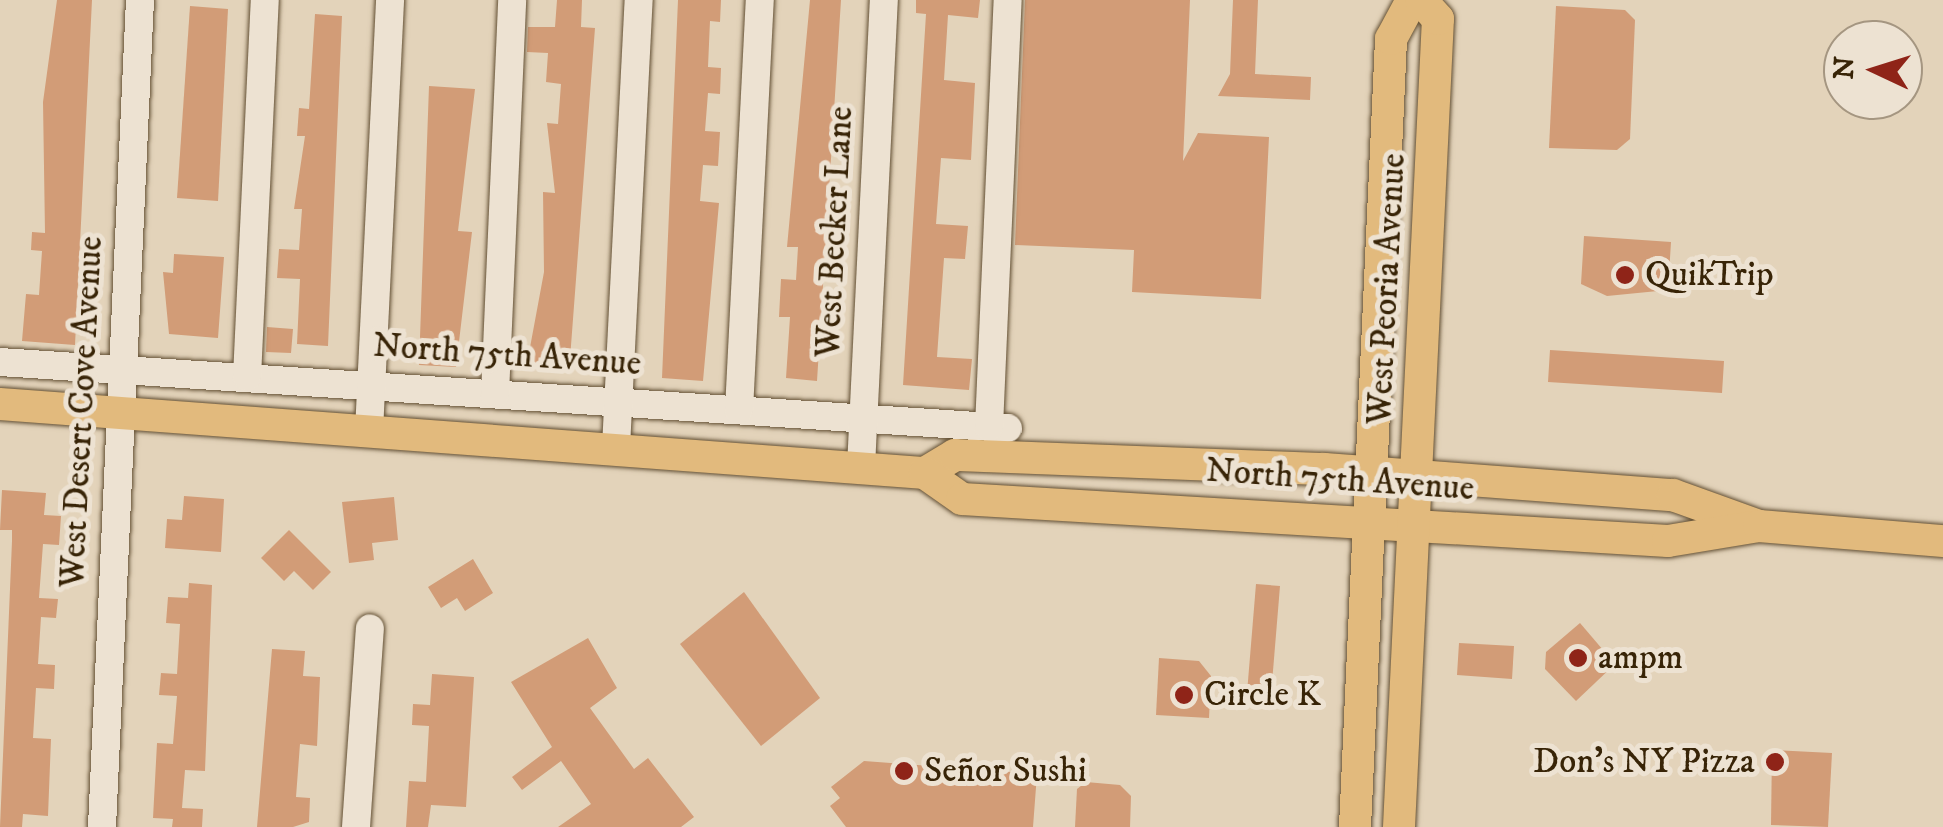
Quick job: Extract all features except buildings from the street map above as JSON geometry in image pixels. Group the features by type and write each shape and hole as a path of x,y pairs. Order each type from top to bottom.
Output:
{"main road":[{"name":"West Peoria Avenue","path":"1355,827 1390,39 1412,0"},
{"name":"West Peoria Avenue","path":"1399,827 1419,476 1438,19 1422,0"},
{"path":"1386,119 1435,121"},
{"name":"North 75th Avenue","path":"0,404 925,473 962,499 1668,541 1759,526 1943,541"},
{"name":"North 75th Avenue","path":"925,473 955,455 1368,472 1673,495 1759,526"},
{"path":"962,499 977,484 1038,478 1044,460"}],"street":[{"name":"West Desert Cove Avenue","path":"102,827 140,0"},
{"path":"247,377 265,0"},
{"path":"369,430 390,0"},
{"path":"495,394 512,0"},
{"path":"616,447 639,0"},
{"path":"739,410 760,0"},
{"name":"West Becker Lane","path":"861,467 884,0"},
{"name":"North 75th Avenue","path":"0,362 999,428 1008,0"},
{"path":"356,827 370,628"}],"place":[{"name":"QuikTrip","path":"1625,275"},
{"name":"ampm","path":"1578,658"},
{"name":"Circle K","path":"1184,695"},
{"name":"Don's NY Pizza","path":"1775,762"},
{"name":"Señor Sushi","path":"904,771"}]}
